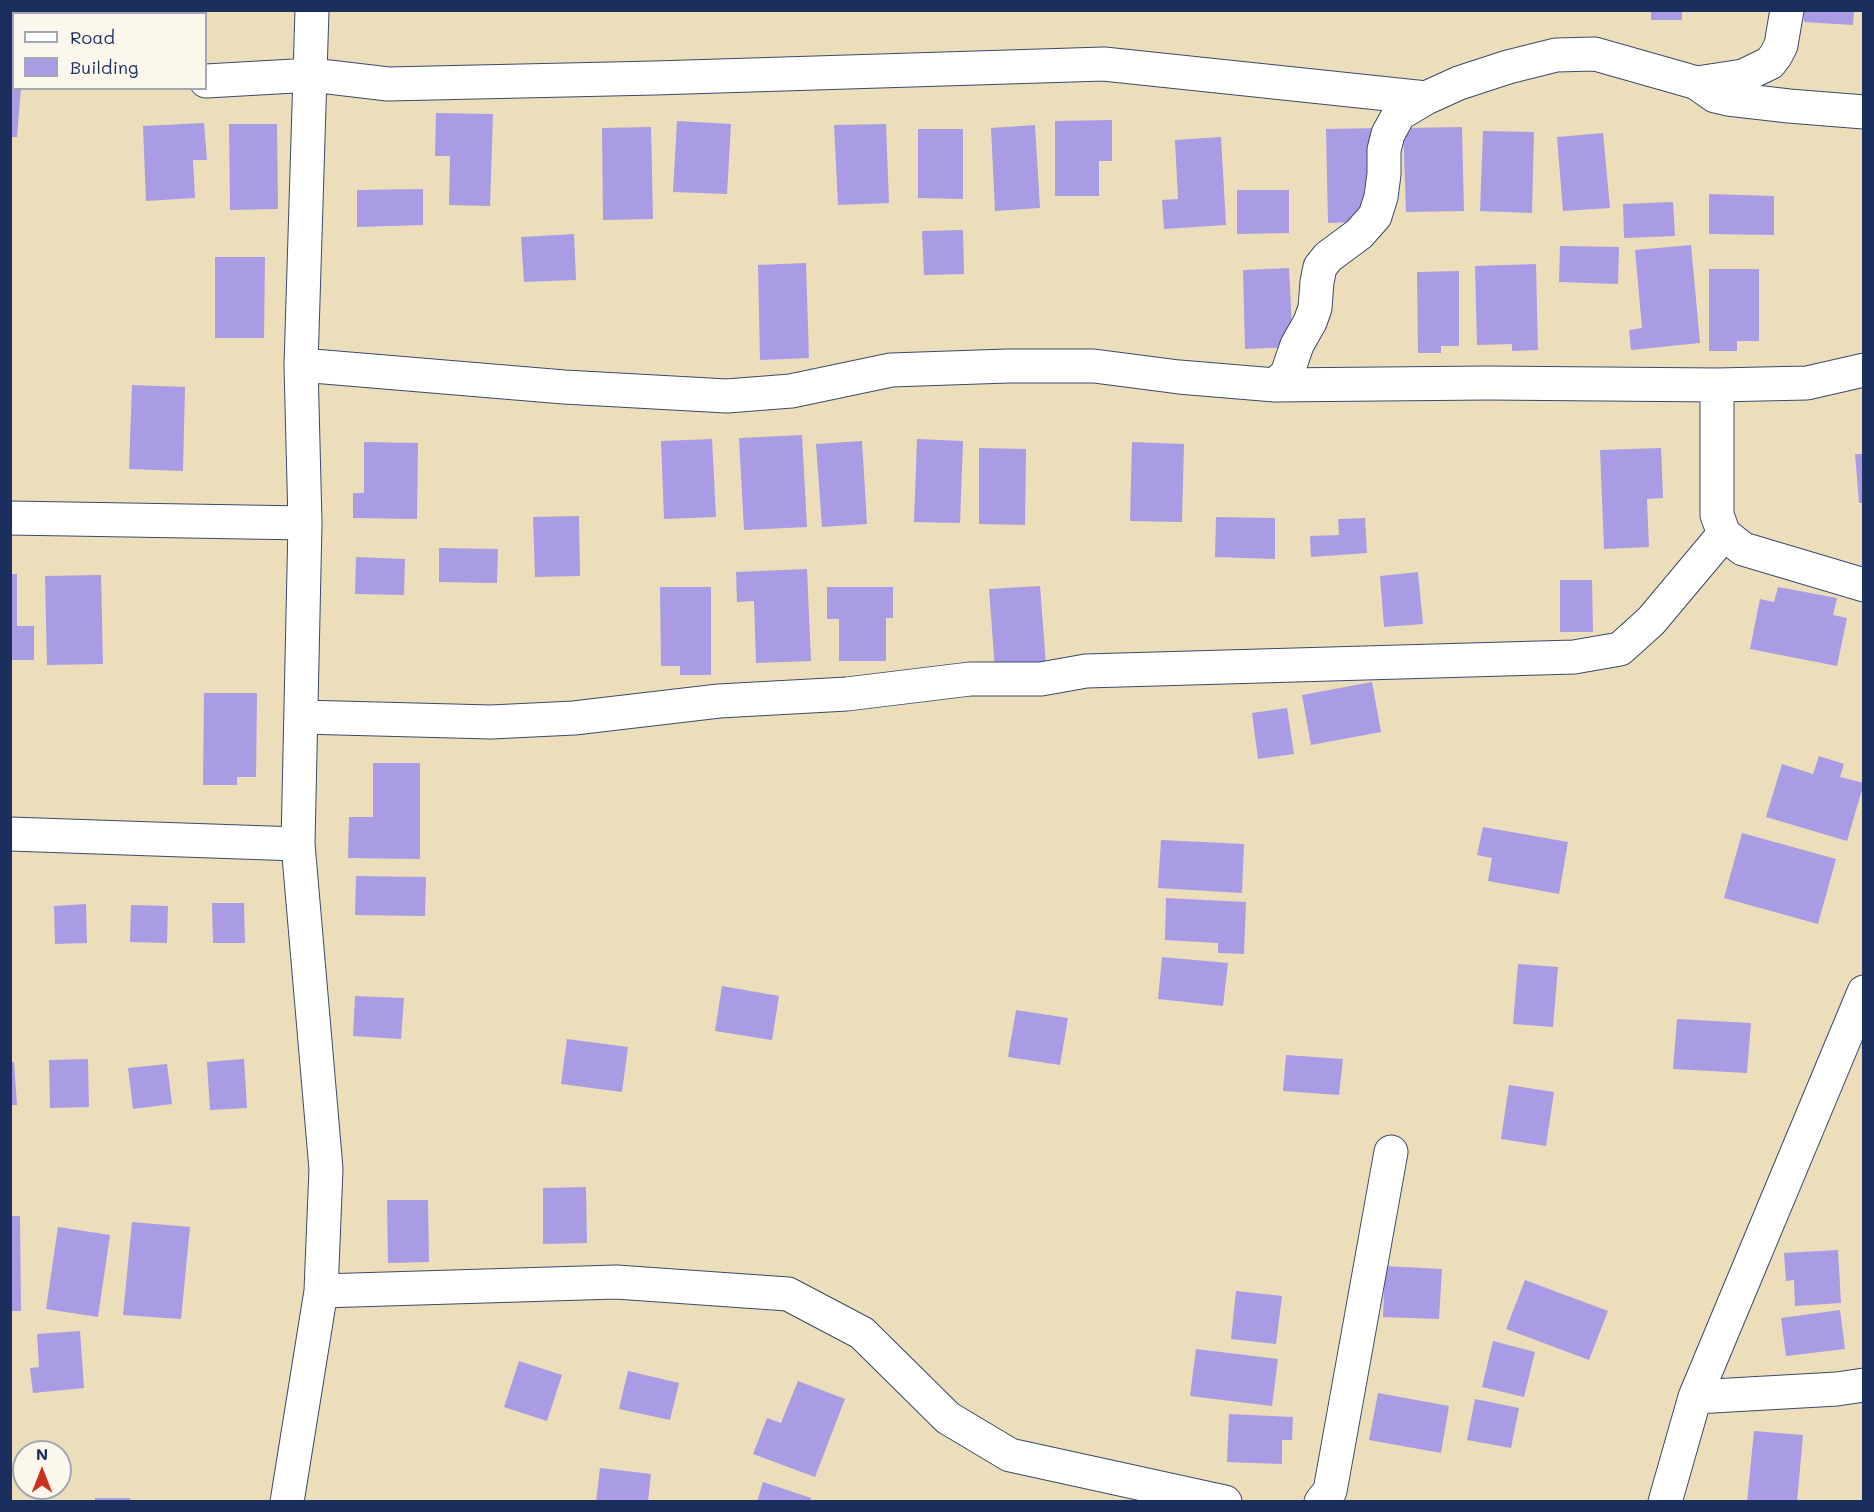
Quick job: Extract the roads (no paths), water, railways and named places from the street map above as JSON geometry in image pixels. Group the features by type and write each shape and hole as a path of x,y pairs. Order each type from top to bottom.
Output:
{"street":[{"path":"287,1502 321,1291 326,1169 298,844 305,524 302,365 312,75 312,10"},
{"path":"1696,83 1743,76 1770,63 1781,45 1787,10"},
{"path":"1275,385 1287,374 1297,345 1310,322 1315,308 1320,267 1328,256 1359,234 1375,216 1381,197 1384,150 1388,134 1399,114 1426,98 1459,83 1498,70 1556,55 1595,54 1696,83 1714,96 1789,106 1863,112"},
{"path":"207,81 312,75 388,84 1104,64 1426,98"},
{"path":"302,365 564,387 727,396 792,391 891,370 1008,366 1094,366 1179,377 1275,385 1488,383 1717,385 1807,382 1863,370"},
{"path":"1717,385 1717,515 1724,534 1743,549 1863,585"},
{"path":"10,518 305,524"},
{"path":"301,717 491,722 562,719 719,701 847,694 970,679 1041,679 1086,671 1574,657 1620,649 1651,621 1724,534"},
{"path":"10,834 298,844"},
{"path":"1665,1502 1695,1396 1863,992"},
{"path":"1321,1502 1330,1491 1390,1152"},
{"path":"321,1291 616,1282 788,1294 861,1333 948,1418 1010,1455 1225,1502"},
{"path":"1695,1396 1837,1389 1863,1385"}]}
